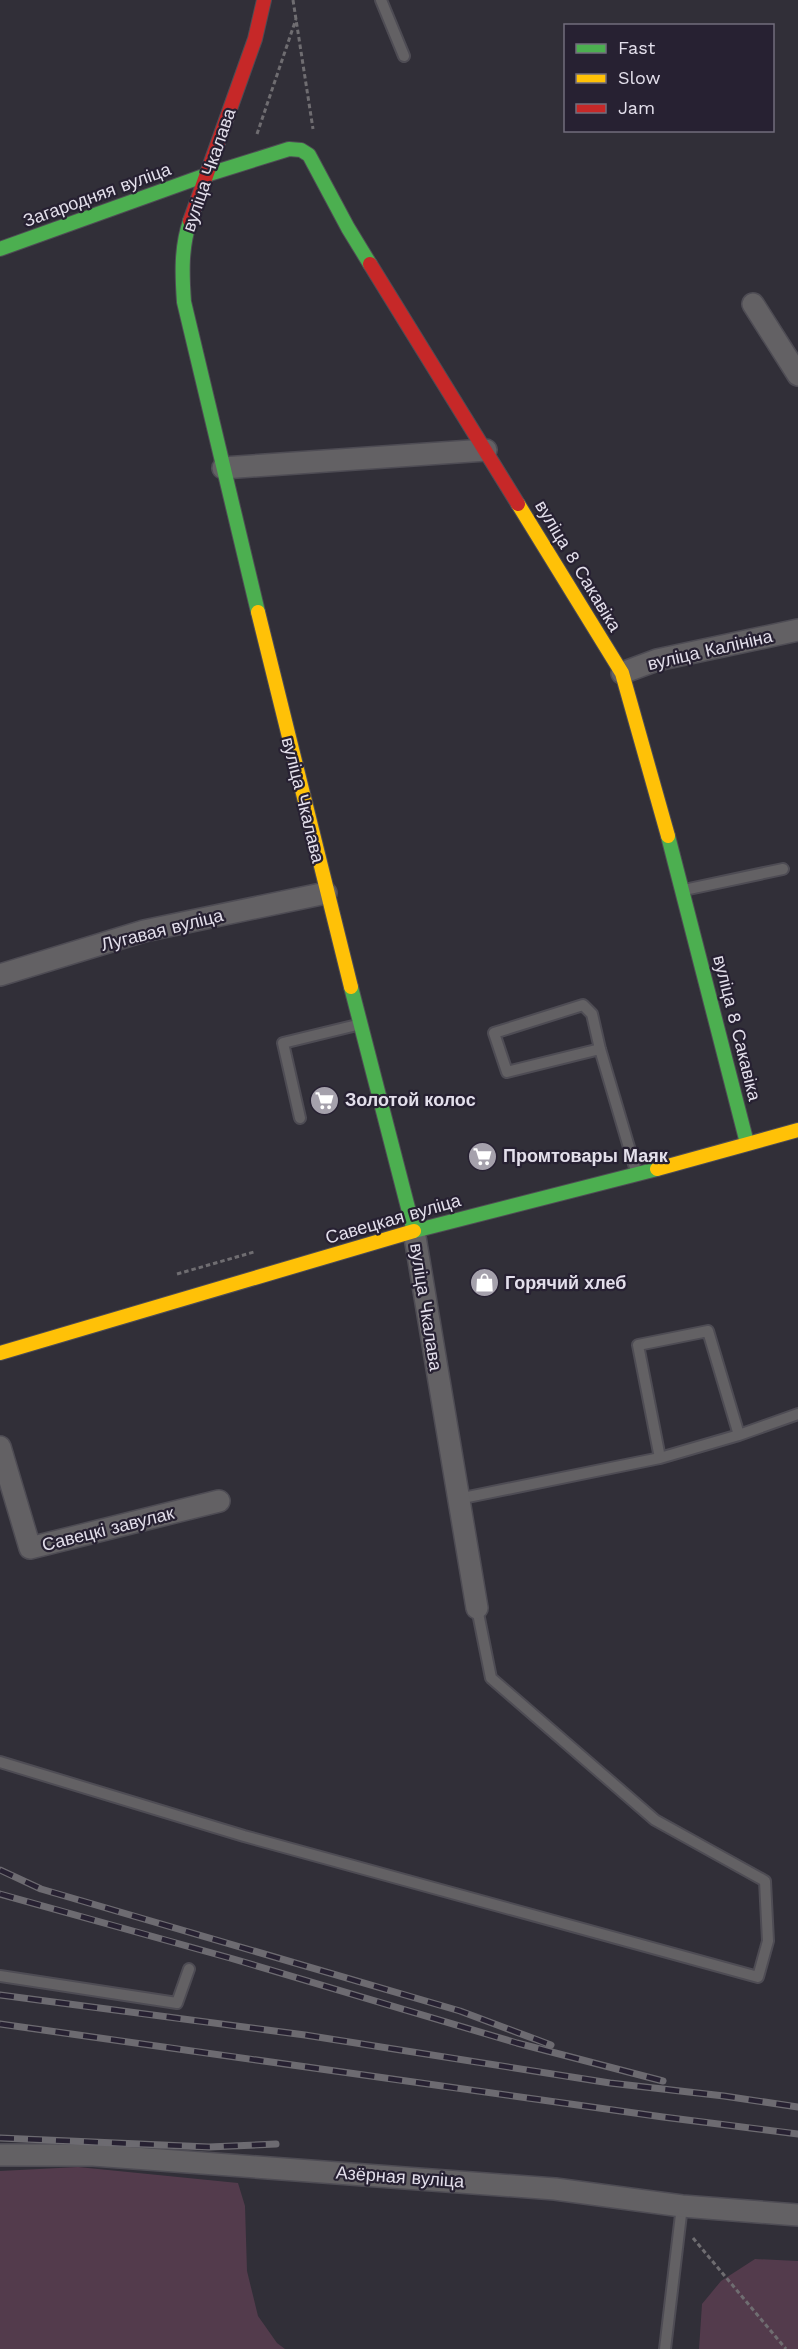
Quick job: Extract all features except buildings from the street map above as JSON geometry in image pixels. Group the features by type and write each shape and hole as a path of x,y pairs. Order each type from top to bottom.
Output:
{"main road":[{"name":"вуліца Чкалава","path":"264,0 255,39 185,235 182,269 184,302 326,892 414,1231"},
{"path":"206,176 289,149 301,150 309,155"},
{"name":"вуліца 8 Сакавіка","path":"309,155 348,228 622,674 683,890 747,1143"},
{"name":"Загародняя вуліца","path":"0,249 206,176"},
{"name":"Савецкая вуліца","path":"0,1353 414,1231 798,1130"}],"street":[{"path":"753,304 798,375"},
{"path":"223,468 486,450"},
{"name":"вуліца Калініна","path":"622,674 657,660 798,630"},
{"name":"Лугавая вуліца","path":"0,975 144,931 326,892"},
{"name":"вуліца Чкалава","path":"414,1231 477,1608"},
{"name":"Савецкі завулак","path":"0,1447 30,1548 219,1501"},
{"name":"Азёрная вуліца","path":"0,2155 93,2155 507,2185 555,2189 681,2214 798,2215"}],"lane":[{"path":"381,0 404,56"},
{"path":"683,890 783,869"},
{"path":"600,1049 507,1072 494,1033 583,1005 592,1014 637,1174"},
{"path":"300,1118 283,1042 360,1024"},
{"path":"660,1458 638,1345 708,1331 739,1435"},
{"path":"458,1499 660,1458 739,1435 798,1414"},
{"path":"0,1762 244,1836 758,1977 768,1941 765,1881 655,1820 491,1678 477,1608"},
{"path":"0,1976 177,2003 189,1969"},
{"path":"665,2349 681,2214"}],"path":[{"path":"293,0 315,144 309,155"},
{"path":"246,163 296,19"},
{"path":"681,2214 786,2349"}],"shaded area":[{"path":"78,2167 238,2183 245,2206 247,2271 258,2316 277,2343 285,2349 0,2349 0,2171"},
{"path":"755,2259 798,2261 798,2349 699,2349 702,2304 721,2281"}],"railway":[{"path":"0,1870 41,1889 460,2011 551,2045"},
{"path":"0,1894 230,1958 517,2043 663,2081"},
{"path":"0,1995 305,2035 610,2083 798,2107"},
{"path":"0,2024 798,2134"},
{"path":"0,2138 209,2147 276,2144"}],"traffic: fast":[{"path":"0,249 206,175 289,149 301,150 309,155 370,264"},
{"path":"190,221 184,251 184,302 258,612"},
{"path":"668,836 747,1143"},
{"path":"351,987 414,1231 657,1169"}],"traffic: slow":[{"path":"518,504 622,673 668,836"},
{"path":"258,612 351,987"},
{"path":"657,1169 798,1130"},
{"path":"0,1353 414,1231"}],"traffic: jam":[{"path":"190,221 255,39 264,0"},
{"path":"370,264 518,504"}],"place":[{"name":"Золотой колос","path":"324,1100"},
{"name":"Промтовары Маяк","path":"482,1156"},
{"name":"Горячий хлеб","path":"484,1283"}]}
